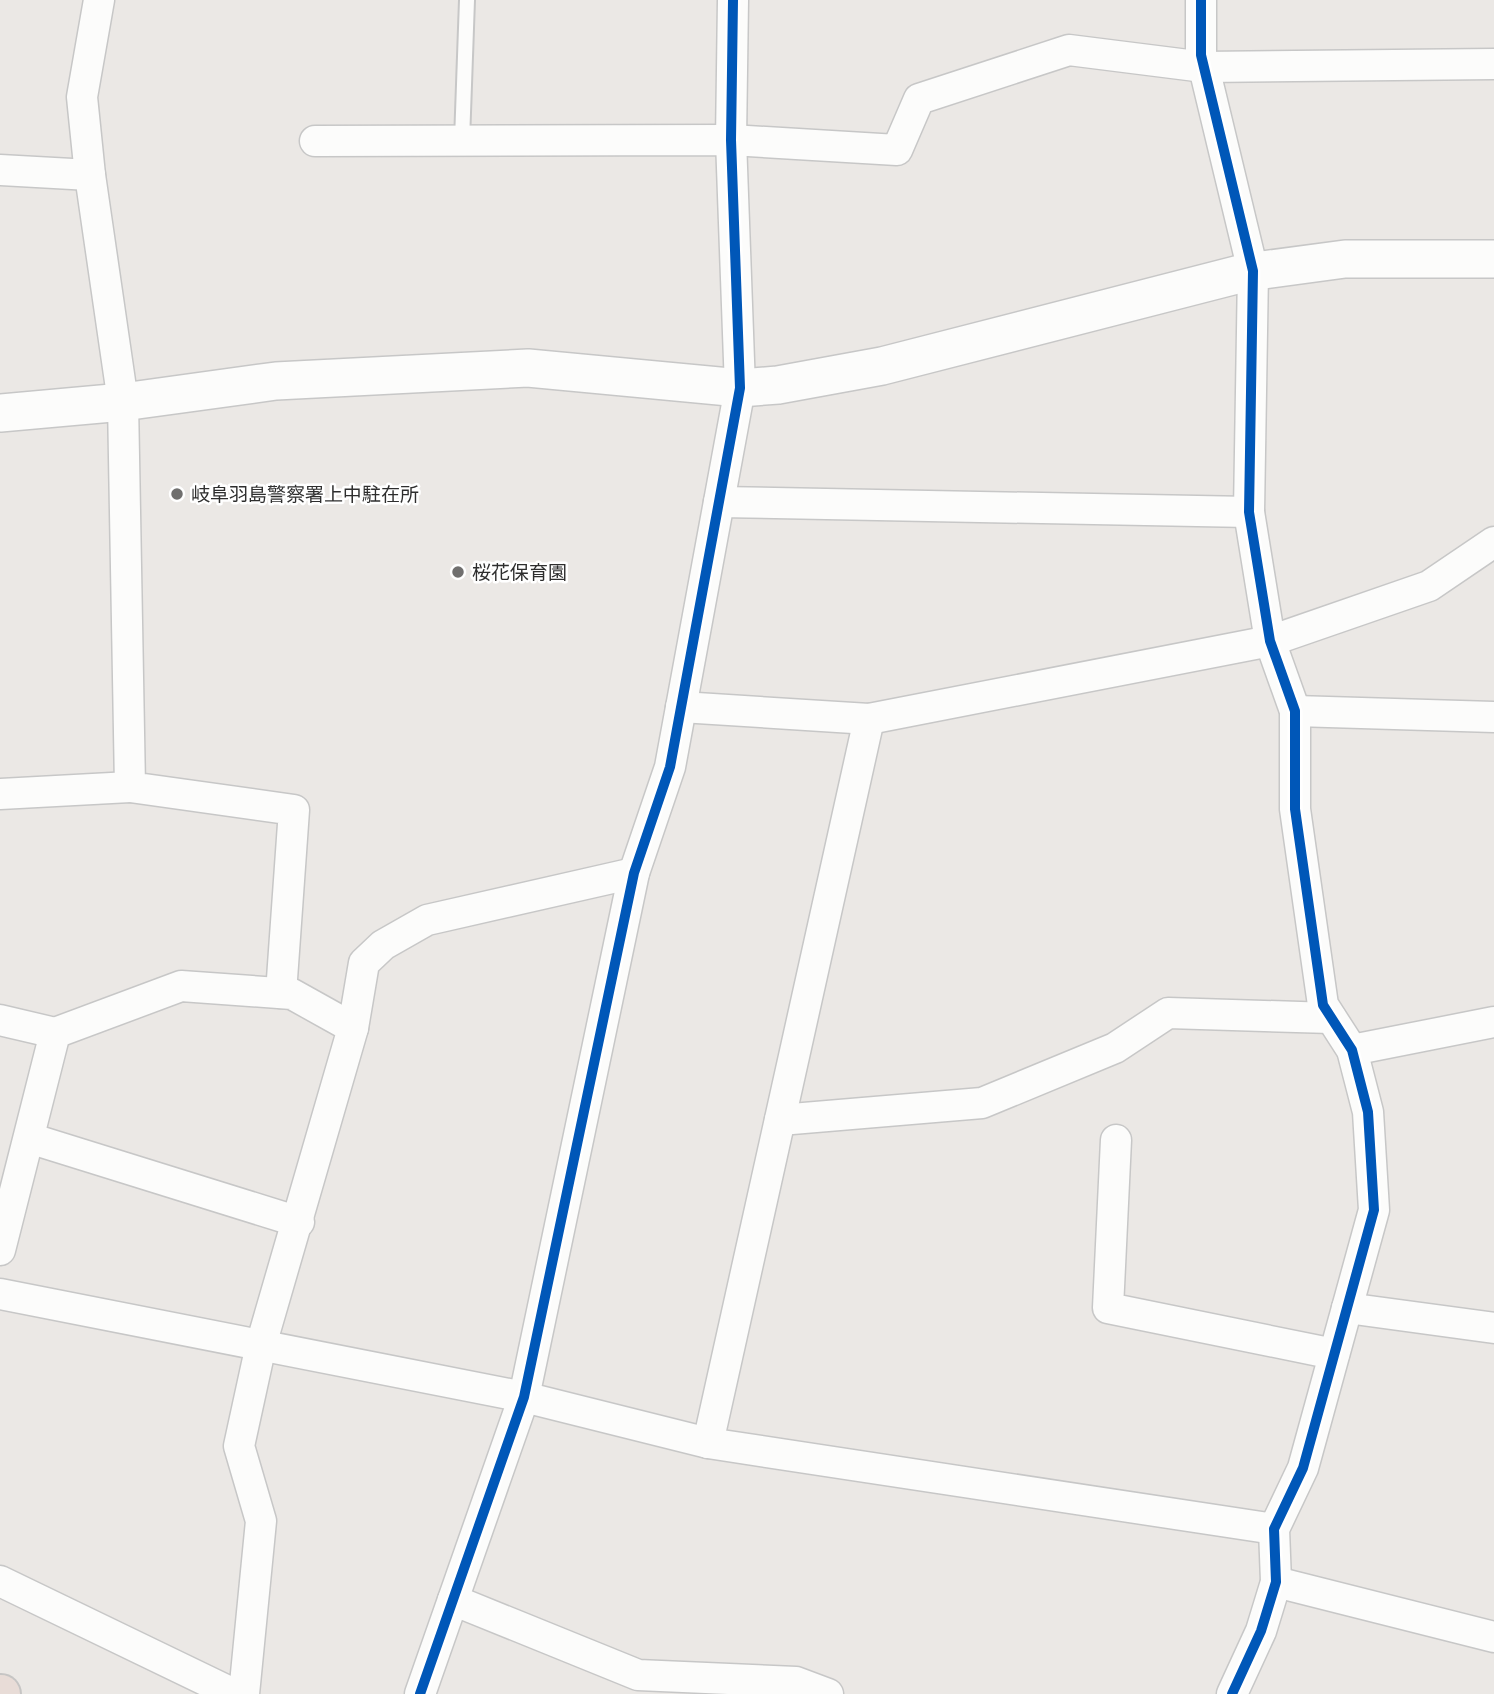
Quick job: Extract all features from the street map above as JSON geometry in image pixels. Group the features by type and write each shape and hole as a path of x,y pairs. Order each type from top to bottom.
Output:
{"street":[{"path":"99,0 82,97 90,175 123,402 130,788"},
{"path":"420,1694 524,1397 634,873 670,767 719,502 740,388 731,140 733,0"},
{"path":"1202,0 1204,67 1253,271 1248,512 1270,641 1295,711 1295,809 1323,1005 1352,1050 1371,1134 1374,1210 1303,1468 1274,1528 1276,1582 1261,1631 1232,1694"},
{"path":"315,141 731,140 897,149 919,99 1069,50 1204,67 1494,64"},
{"path":"0,170 90,175"},
{"path":"0,413 123,402 276,381 528,368 740,388 778,385 882,366 1253,271 1345,259 1494,259"},
{"path":"719,502 1248,512"},
{"path":"681,707 869,719 1270,641 1429,586 1494,542"},
{"path":"1295,711 1494,717"},
{"path":"708,1443 869,719"},
{"path":"0,794 130,788 294,810 281,993"},
{"path":"244,1694 261,1521 239,1446 261,1345 299,1222 353,1028 364,963 383,946 427,920 634,873"},
{"path":"0,1020 55,1033 181,986 292,994 353,1028"},
{"path":"780,1120 982,1103 1115,1048 1168,1013 1331,1018"},
{"path":"1352,1050 1494,1022"},
{"path":"0,1250 55,1033"},
{"path":"29,1138 299,1222"},
{"path":"1116,1140 1108,1308 1334,1354"},
{"path":"0,1294 524,1397 708,1443 1274,1528"},
{"path":"1347,1308 1494,1328"},
{"path":"0,1581 234,1694"},
{"path":"1276,1582 1494,1637"},
{"path":"453,1600 638,1675 796,1682 828,1694"}],"lane":[{"path":"461,141 467,0"}],"cycle path":[{"path":"420,1694 524,1397 634,873 670,767 740,388 731,140 733,0"},
{"path":"1201,0 1201,55 1253,271 1249,512 1270,641 1295,711 1295,809 1323,1005 1352,1050 1368,1112 1374,1210 1303,1468 1274,1529 1276,1582 1261,1631 1232,1694"}],"place":[{"name":"岐阜羽島警察署上中駐在所","path":"177,494"},
{"name":"桜花保育園","path":"458,572"}]}
